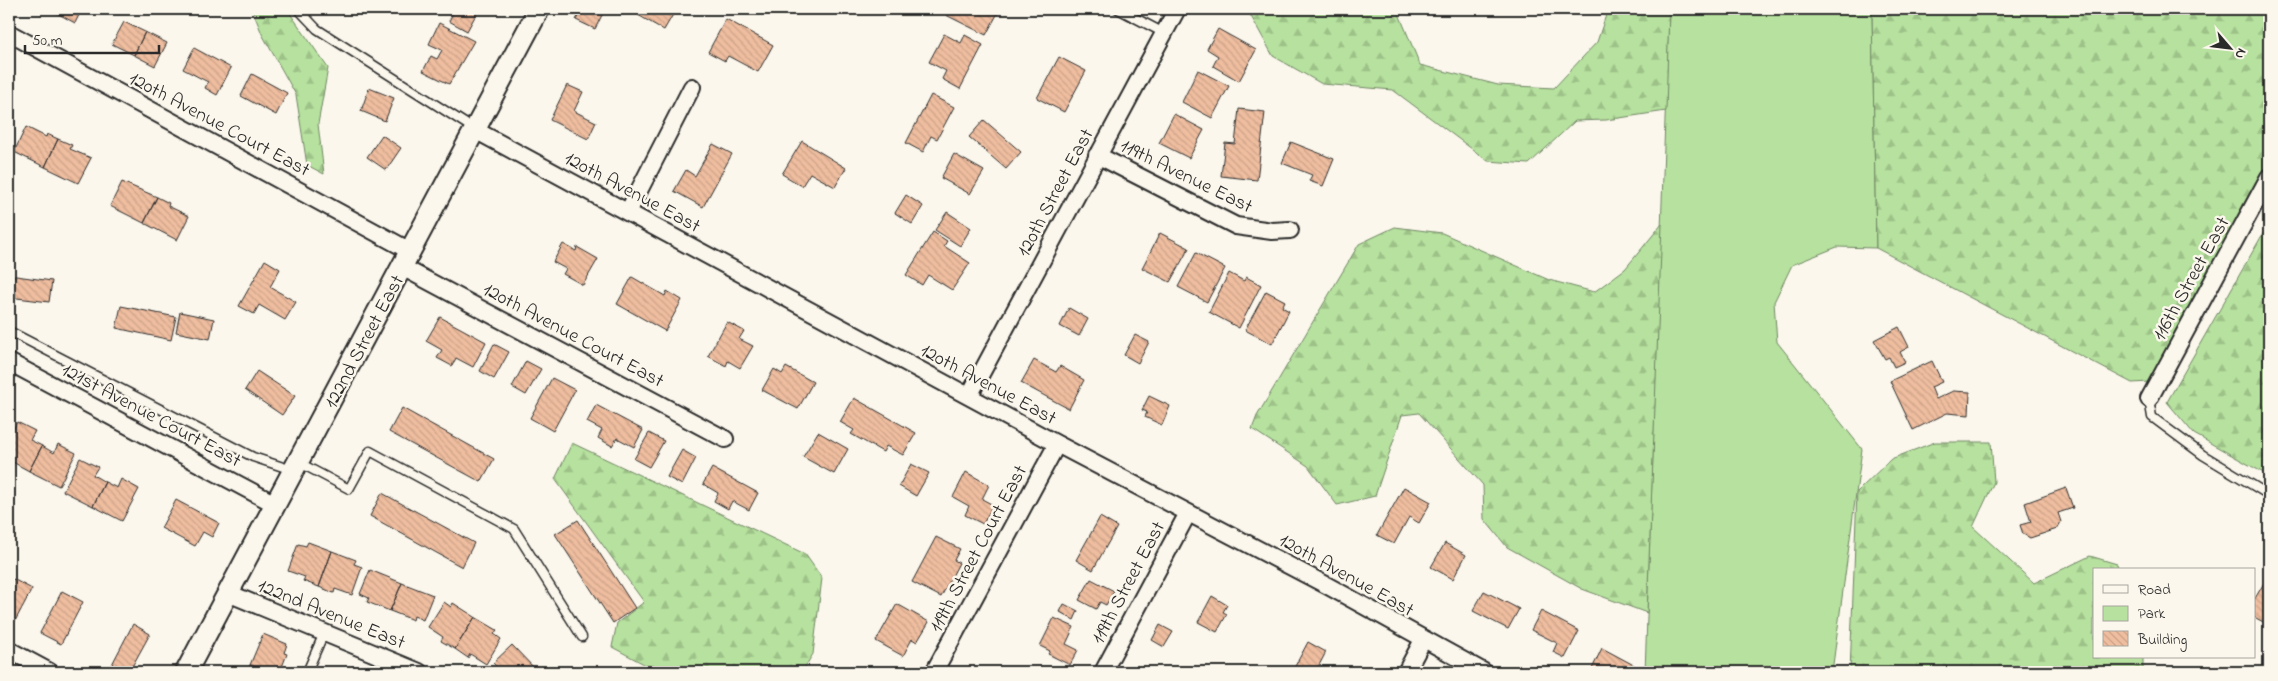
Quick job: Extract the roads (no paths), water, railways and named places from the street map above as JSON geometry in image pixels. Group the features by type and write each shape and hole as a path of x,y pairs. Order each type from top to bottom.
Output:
{"street":[{"name":"122nd Street East","path":"186,672 539,9"},
{"name":"120th Street East","path":"969,396 1177,9"},
{"name":"120th Avenue Court East","path":"9,33 725,439"},
{"path":"628,212 692,87"},
{"name":"120th Avenue East","path":"475,130 1057,444 1328,586 1484,672"},
{"name":"119th Avenue East","path":"1097,155 1236,226 1272,231 1290,230"},
{"name":"116th Street East","path":"2149,399 2269,177"},
{"name":"121st Avenue Court East","path":"9,362 275,504"},
{"name":"119th Street Court East","path":"934,672 1057,444"},
{"name":"119th Street East","path":"1103,672 1188,513"},
{"name":"122nd Avenue East","path":"228,593 419,672"},
{"path":"1406,672 1423,640"},
{"path":"9,650 47,672"}],"lane":[{"path":"298,9 317,29 475,130"},
{"path":"1118,9 1164,33"},
{"path":"9,331 253,456 296,466 349,489 370,452 514,529 582,636"},
{"path":"2149,399 2152,418 2203,455 2269,495"},
{"path":"307,672 324,633"}]}
